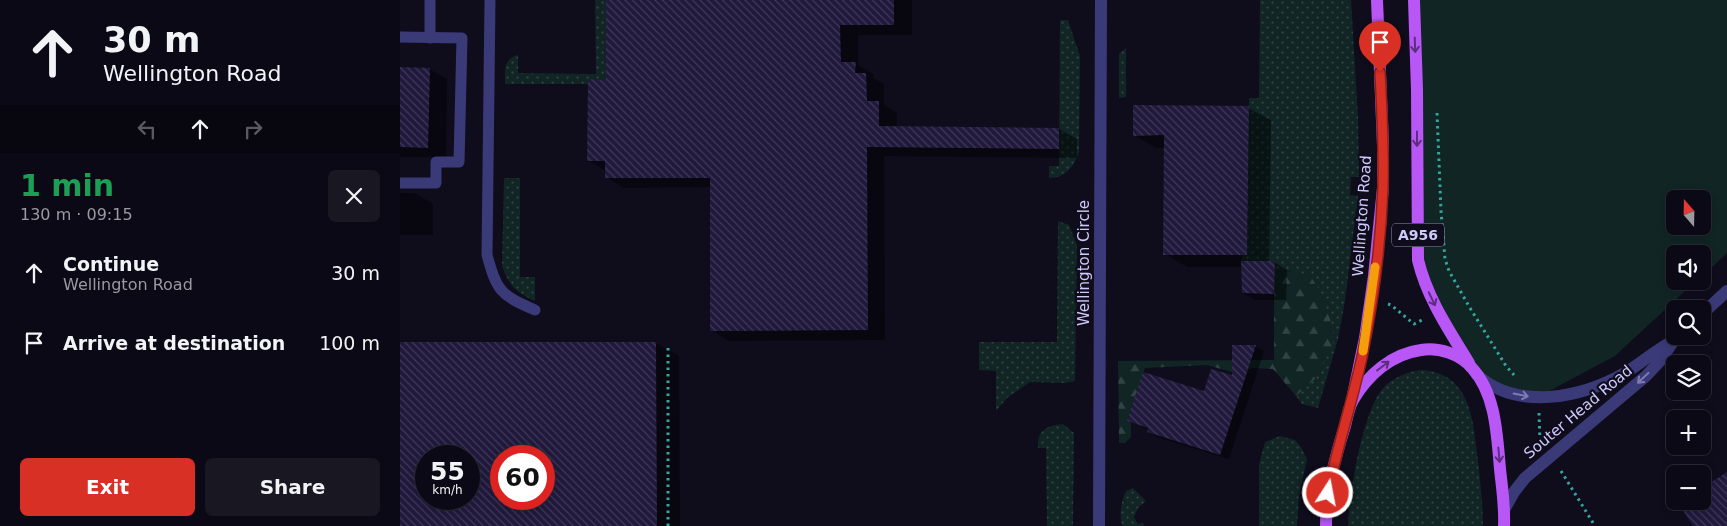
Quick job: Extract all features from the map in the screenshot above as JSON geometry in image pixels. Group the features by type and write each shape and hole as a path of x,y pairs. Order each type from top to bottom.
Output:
{"main road":[{"name":"Wellington Road","path":"1352,402 1368,320 1383,188 1377,0"},
{"name":"A956","path":"1414,0 1418,260 1431,296 1485,390 1493,414 1504,510 1504,526"},
{"name":"A956","path":"1326,526 1328,493 1352,402 1366,381 1389,362 1403,354 1427,349 1439,350 1454,355 1475,371"}],"street":[{"name":"Wellington Circle","path":"1099,526 1101,0"},
{"path":"1711,306 1727,291"},
{"name":"Souter Head Road","path":"1475,371 1486,382 1505,391 1538,397 1564,395 1601,385 1627,372 1666,345"},
{"name":"Souter Head Road","path":"1504,510 1519,486 1551,455 1646,376 1661,360 1671,345"}],"lane":[{"path":"430,0 430,38"},
{"path":"490,0 487,255 495,283 515,301 535,310"},
{"path":"400,37 462,38 459,162 436,162 436,183 400,183"}],"path":[{"path":"1437,108 1445,259 1449,271 1470,308 1506,366 1516,378"},
{"path":"668,344 668,526"},
{"path":"1538,397 1539,441 1551,455 1595,526"}],"green space":[{"path":"595,0 606,0 606,80 588,79 588,84 505,84 507,62 518,55 518,73 596,74"},
{"path":"1260,0 1351,0 1358,117 1359,177 1351,177 1350,195 1358,196 1345,301 1338,339 1318,408 1302,404 1296,396 1315,379 1296,271 1274,272 1274,261 1241,261 1242,255 1247,255 1249,98 1259,98"},
{"path":"1414,0 1727,0 1727,253 1711,268 1711,245 1666,245 1666,290 1686,290 1675,300 1666,300 1666,309 1615,356 1538,397 1486,382 1423,280"},
{"path":"1060,20 1068,20 1080,56 1079,152 1068,171 1060,176 1049,178 1049,166 1059,166"},
{"path":"1126,48 1126,97 1119,98 1119,54"},
{"path":"504,178 520,178 520,277 535,277 535,301 514,288 507,279 502,266"},
{"path":"1058,221 1069,225 1077,245 1075,381 1065,383 1030,382 1007,398 996,411 996,371 979,370 979,342 1057,342"},
{"path":"1296,271 1311,277 1322,294 1333,329 1333,343 1315,379 1296,396 1273,369 1253,368 1235,373 1207,365 1145,368 1127,421 1131,423 1131,437 1125,443 1119,443 1118,361 1274,360 1274,272"},
{"path":"1420,370 1437,373 1450,380 1460,389 1467,402 1476,445 1483,526 1348,526 1354,473 1364,431 1377,396 1393,380"},
{"path":"1063,424 1074,433 1073,526 1047,526 1046,448 1038,448 1038,442 1044,430"},
{"path":"1280,436 1295,440 1307,459 1299,496 1297,526 1259,526 1259,464 1265,442"},
{"path":"1133,488 1146,501 1138,508 1134,517 1138,524 1143,523 1144,526 1122,526 1123,499 1126,491"}],"building":[{"path":"606,0 894,0 894,25 840,25 841,62 856,62 855,73 866,73 867,101 879,101 879,126 1059,128 1059,149 867,147 868,330 710,331 710,178 605,178 605,161 587,161 588,79 606,80"},
{"path":"400,67 430,68 428,148 400,147"},
{"path":"1133,105 1249,106 1247,255 1163,255 1164,135 1133,136"},
{"path":"1241,261 1275,261 1274,294 1242,293"},
{"path":"400,342 656,342 657,526 400,526"},
{"path":"1232,345 1256,345 1220,455 1147,432 1148,428 1127,421 1143,372 1204,391 1211,369 1232,375"},
{"path":"1727,472 1727,526 1693,526 1683,510 1711,510 1711,482"}],"slow traffic":[{"path":"1363,351 1375,267"}],"route":[{"path":"1328,493 1362,356 1377,253 1383,172 1380,72"}]}
